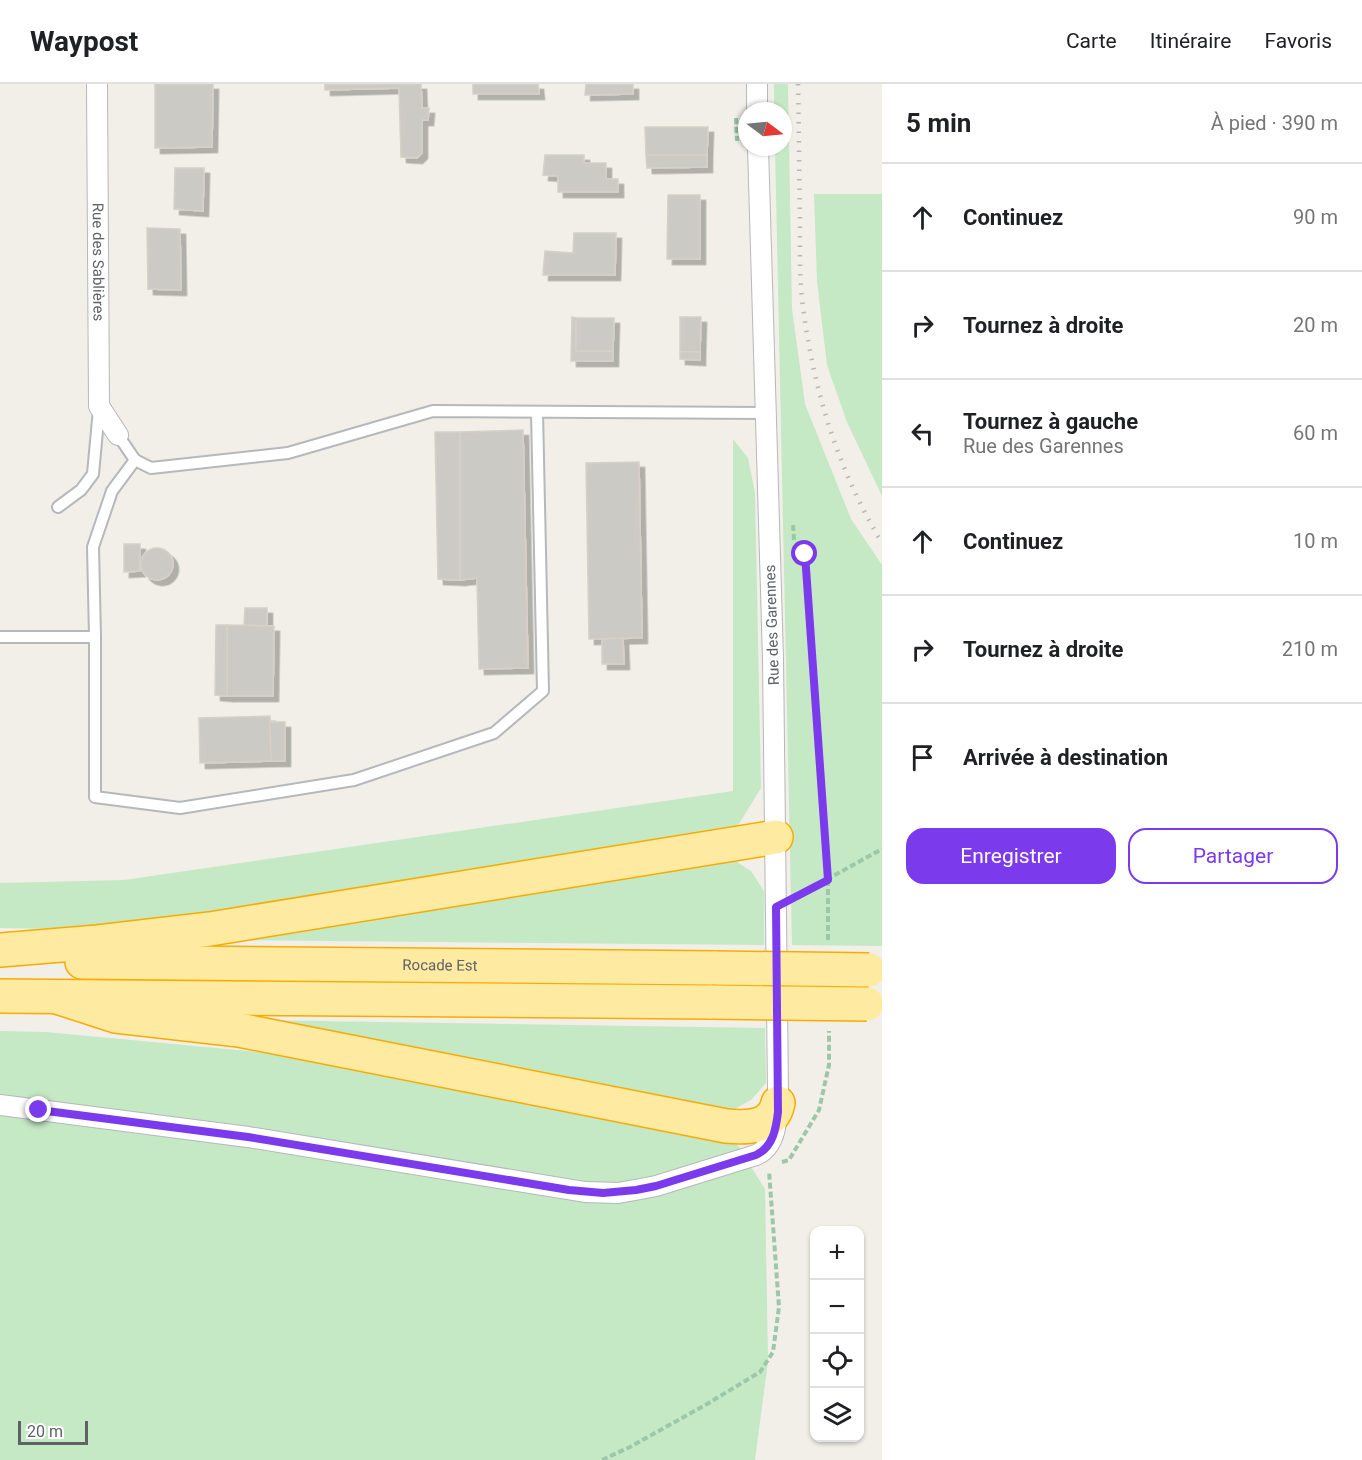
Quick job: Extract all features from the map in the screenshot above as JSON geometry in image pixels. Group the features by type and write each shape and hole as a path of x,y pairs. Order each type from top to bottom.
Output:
{"highway":[{"path":"0,950 210,929 776,837"},
{"name":"Rocade Est","path":"0,961 876,970"},
{"path":"0,996 875,1004"},
{"path":"57,997 116,1016 239,1030 726,1126 747,1127 763,1123 772,1117 778,1103"}],"street":[{"name":"Rue des Sablières","path":"97,84 99,406"},
{"path":"757,84 757,102"},
{"name":"Rue des Garennes","path":"758,156 773,650 778,1103 777,1120 763,1159"},
{"path":"99,406 118,435"},
{"path":"0,1105 248,1137 585,1192 618,1193 636,1190 763,1159"}],"lane":[{"path":"58,507 81,490 93,474 99,406"},
{"path":"118,435 135,460 151,468 288,453 433,411 766,413"},
{"path":"135,460 112,491 93,547 94,797 180,808 354,780 494,734 543,691 537,412"},
{"path":"0,637 95,637"}],"path":[{"path":"792,521 794,540 805,554 828,880 828,949"},
{"path":"776,907 882,849"},
{"path":"602,1460 630,1447 760,1372 773,1352 779,1307 763,1159 789,1160 819,1110 829,1065 829,1030"}],"green space":[{"path":"774,84 788,84 788,102 774,102"},
{"path":"775,156 789,156 792,309 805,404 851,519 882,565 882,946 792,945"},
{"path":"814,194 882,194 882,496 847,422 827,365 817,281"},
{"path":"733,439 748,458 755,493 761,788 739,824 715,840 204,914 55,929 0,928 0,883 124,880 733,791"},
{"path":"729,857 751,871 764,891 764,945 214,940"},
{"path":"253,1020 765,1028 766,1083 751,1100 727,1113"},
{"path":"0,1031 46,1032 268,1053 737,1144 765,1189 768,1361 755,1460 0,1460"}],"building":[{"path":"155,84 213,84 212,147 155,148"},
{"path":"325,84 421,84 422,108 429,108 428,120 422,120 422,153 417,158 401,157 399,88 325,90"},
{"path":"473,84 538,84 539,94 473,94"},
{"path":"586,84 633,84 633,94 585,95"},
{"path":"645,127 708,127 707,155 646,155"},
{"path":"545,155 584,155 584,163 606,163 606,179 618,179 618,192 558,192 558,176 543,175"},
{"path":"646,155 707,155 707,167 647,168"},
{"path":"175,168 204,168 203,211 174,209"},
{"path":"668,195 700,195 700,259 667,259"},
{"path":"147,228 180,229 181,290 148,289"},
{"path":"574,233 616,233 615,275 543,275 545,251 573,253"},
{"path":"572,317 576,318 576,351 613,351 613,361 571,361"},
{"path":"680,317 701,317 700,352 680,352"},
{"path":"576,318 614,318 613,351 576,351"},
{"path":"680,352 700,352 700,360 680,359"},
{"path":"523,430 528,668 479,669 477,578 460,580 460,432"},
{"path":"435,432 460,432 460,580 438,579"},
{"path":"639,462 642,638 589,639 586,463"},
{"path":"124,544 140,544 140,571 124,572"},
{"path":"157,548 168,553 173,564 168,575 157,580 146,575 141,564 146,553"},
{"path":"245,608 267,608 267,626 244,625"},
{"path":"216,625 227,625 227,696 215,695"},
{"path":"227,625 274,626 273,696 227,696"},
{"path":"623,638 624,664 602,664 602,639"},
{"path":"270,716 271,761 200,763 199,718"},
{"path":"270,722 285,722 285,761 271,761"}],"railway":[{"path":"798,84 800,273 808,339 830,430 853,487 882,543"}],"route":[{"path":"39,1110 248,1137 585,1192 618,1193 656,1186 765,1151 772,1138 778,1112 776,907 828,880 805,554"}]}
